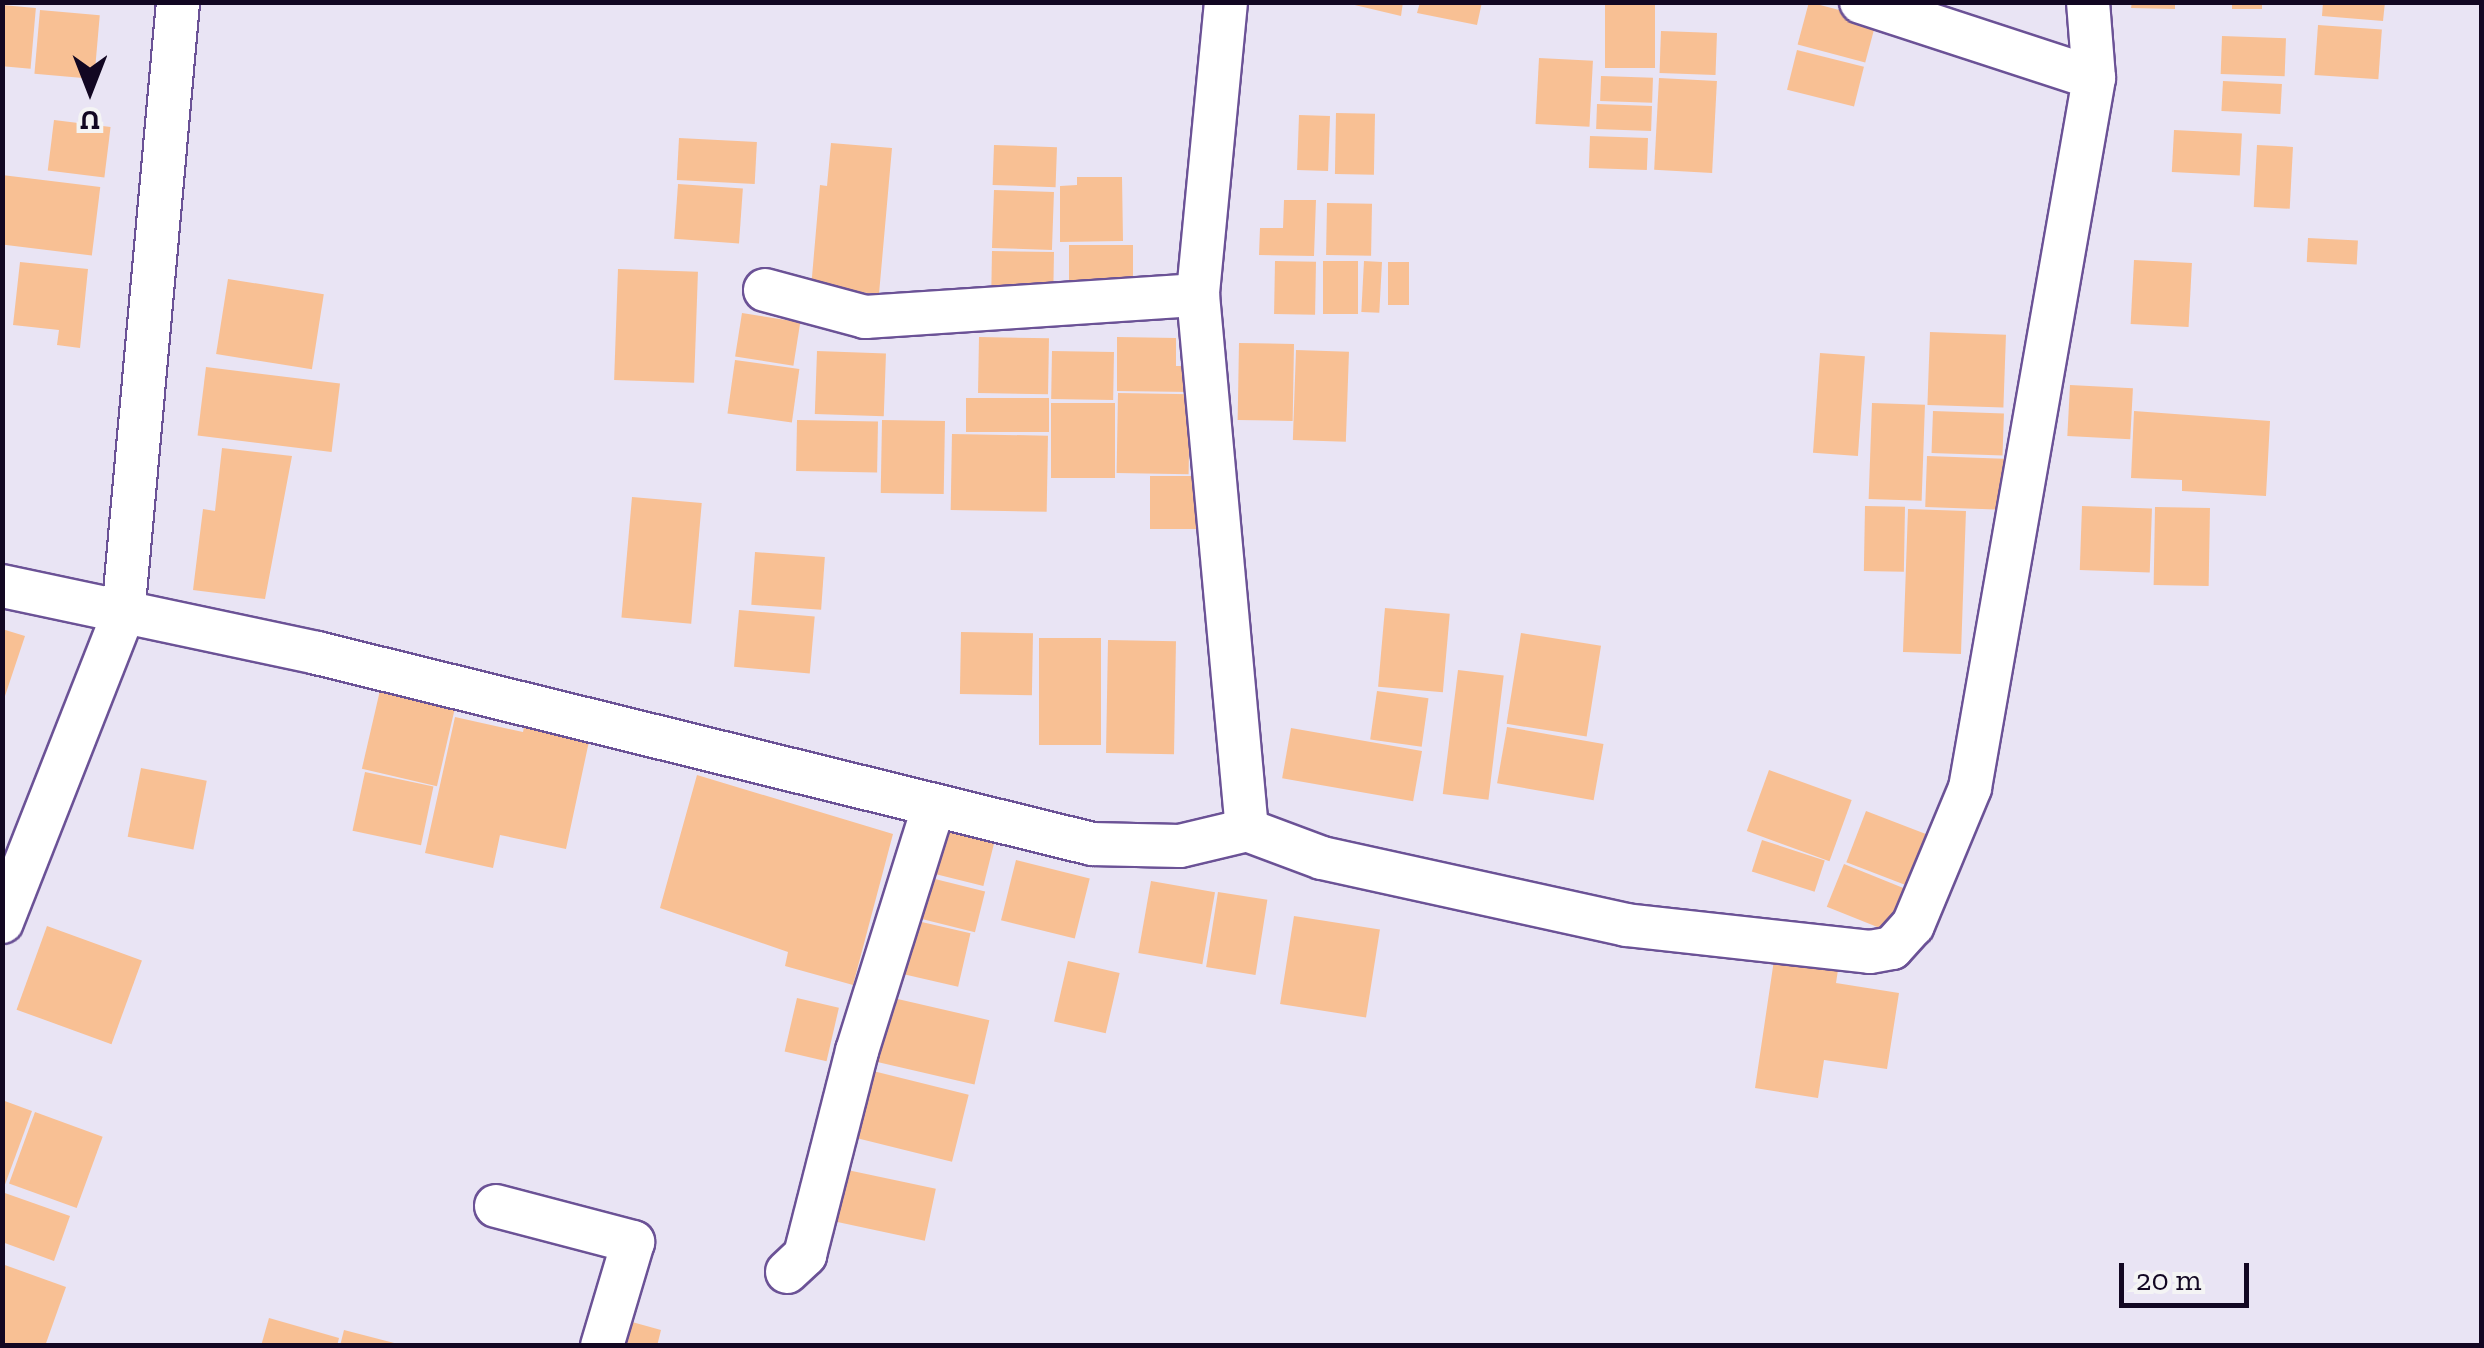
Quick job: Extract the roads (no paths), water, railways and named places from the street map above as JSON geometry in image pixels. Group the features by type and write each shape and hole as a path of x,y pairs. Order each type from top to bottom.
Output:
{"street":[{"path":"2,922 123,615 178,2"},
{"path":"1226,2 1198,295 1247,830"},
{"path":"1861,2 2094,78"},
{"path":"2,586 123,615 316,653 1092,844 1180,846 1247,830 1322,858 1626,925 1870,952 1902,944 1970,788 2094,78 2088,2"},
{"path":"765,290 865,317 1198,295"},
{"path":"787,1272 805,1255 857,1052 934,808"},
{"path":"496,1206 633,1242 602,1346"}]}
